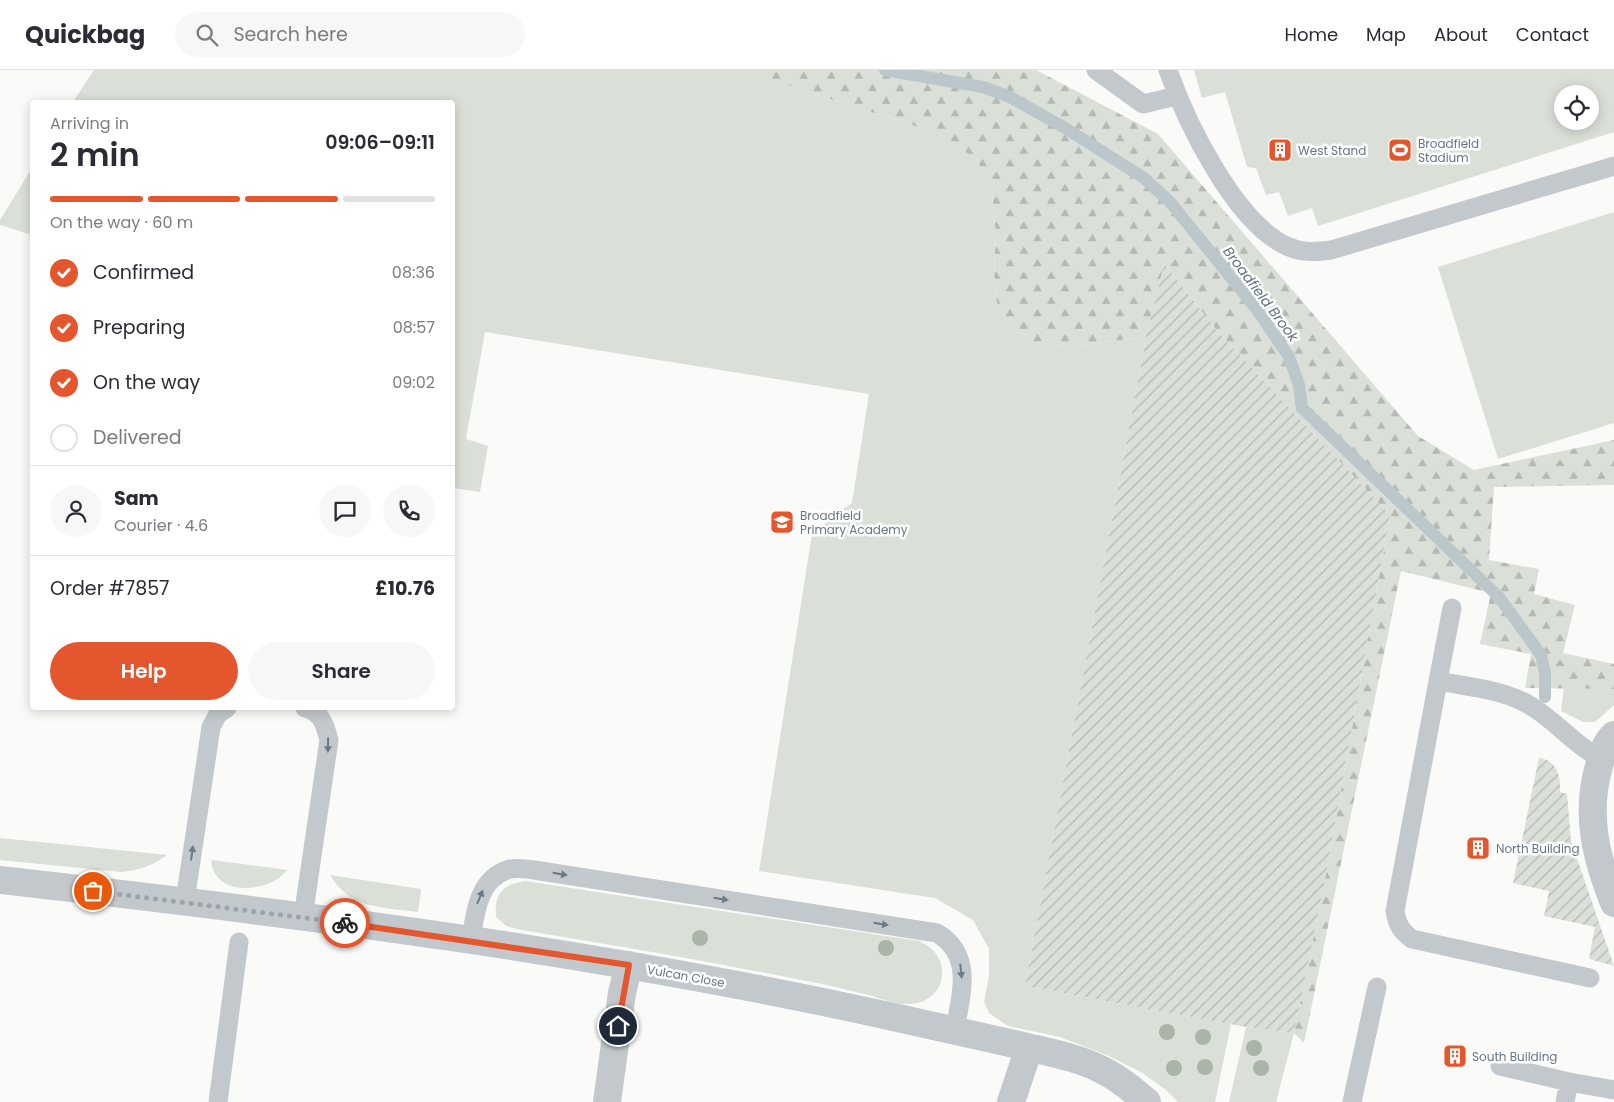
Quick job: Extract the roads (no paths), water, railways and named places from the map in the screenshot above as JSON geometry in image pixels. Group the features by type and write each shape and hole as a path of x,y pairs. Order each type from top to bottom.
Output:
{"street":[{"path":"1614,735 1601,759 1595,780 1592,828 1596,850 1614,902"},
{"name":"Vulcan Close","path":"0,880 185,901 471,940 629,965 776,993 955,1030 1075,1059 1124,1082 1147,1102"},
{"path":"607,1102 622,993 629,965"},
{"path":"1011,1102 1029,1048"}],"lane":[{"path":"1096,70 1143,104 1177,96"},
{"path":"1168,70 1177,96 1220,179 1240,206 1261,229 1275,240 1290,248 1309,252 1331,250 1614,166"},
{"path":"1452,608 1396,911 1397,922 1402,932 1412,939 1423,943 1590,978"},
{"path":"1438,681 1510,696 1531,706 1578,745 1601,759"},
{"path":"185,901 211,727 218,714 224,710"},
{"path":"303,917 329,740 325,722 319,714 310,710"},
{"path":"471,940 476,909 482,892 487,884 499,874 512,869 534,870 936,933 949,940 958,953 962,972 955,1030"},
{"path":"218,1102 239,942"},
{"path":"1352,1102 1377,987"},
{"path":"1500,1066 1614,1090"},
{"path":"1565,1102 1569,1082"}],"waterway":[{"name":"Broadfield Brook","path":"885,70 983,87 1010,97 1065,128 1144,178 1170,202 1258,311 1289,357 1299,385 1302,408 1499,597 1541,655 1545,673 1545,697"}],"place":[{"name":"West Stand","path":"1280,150"},
{"name":"Broadfield Stadium","path":"1400,150"},
{"name":"Broadfield Primary Academy","path":"782,522"},
{"name":"North Building","path":"1478,848"},
{"name":"South Building","path":"1455,1056"}]}
